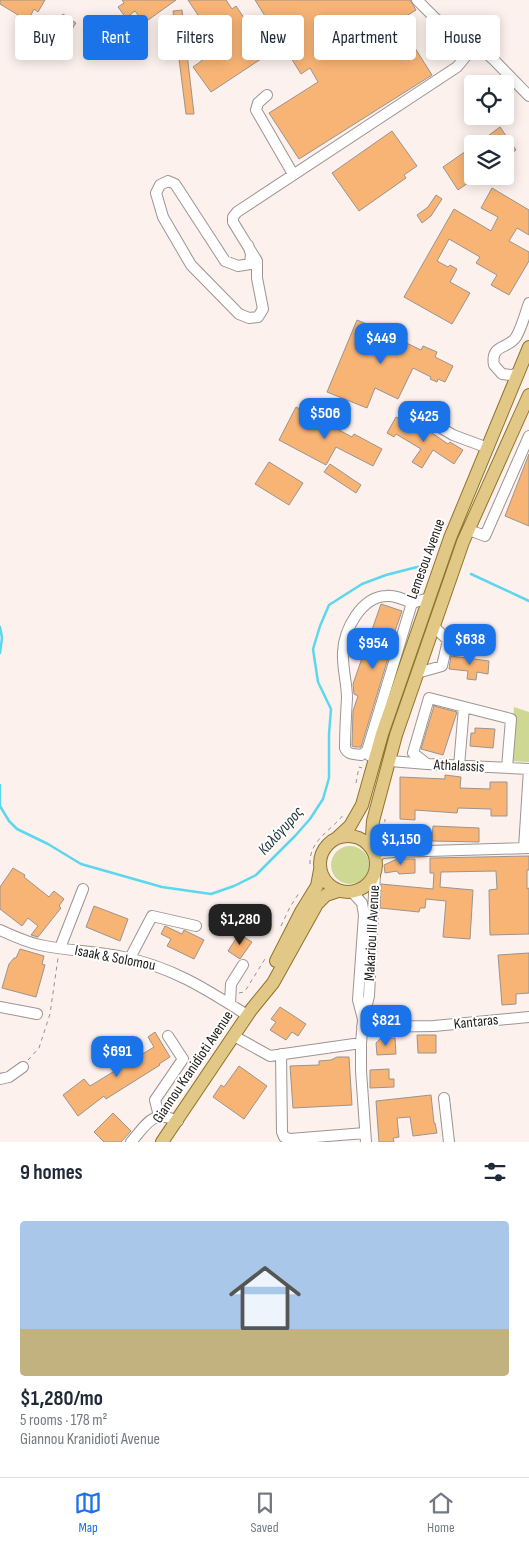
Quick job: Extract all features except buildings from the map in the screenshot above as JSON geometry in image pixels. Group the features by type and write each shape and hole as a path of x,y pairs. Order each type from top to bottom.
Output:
{"main road":[{"name":"Lemesou Avenue","path":"337,838 350,826 359,812 382,734 450,538 529,347"},
{"name":"Lemesou Avenue","path":"378,854 372,836 373,821 417,673 468,530 529,395"},
{"path":"348,836 359,838 378,854 375,874 366,886 352,892 338,891 326,882 320,868 320,859 329,843 337,838 348,836"},
{"name":"Giannou Kranidioti Avenue","path":"162,1142 178,1121 249,1013 301,912 314,892 319,880 320,868"},
{"name":"Giannou Kranidioti Avenue","path":"249,1013 281,970 317,904 326,895 338,891"}],"street":[{"path":"417,0 431,15"},
{"path":"248,245 251,254 250,264 238,266 225,261 175,184 168,182 160,185 156,193 163,217 191,265 239,314 249,318 258,317 263,309 257,278 258,262 248,245 233,222 233,217 237,212 293,174 457,67 463,60"},
{"path":"493,60 529,96"},
{"path":"267,95 258,103 256,110 293,174"},
{"path":"519,373 511,375 502,374 495,368 493,359 498,350 516,337 529,303"},
{"path":"406,407 452,435 488,448"},
{"path":"468,530 485,536 529,436"},
{"path":"412,603 367,751 361,755 346,752 347,697 343,654 345,639 352,620 358,612 372,601 387,596 399,597 412,603 429,598"},
{"path":"417,673 442,666 448,640 433,626"},
{"path":"426,764 413,753 429,698 511,720 507,768"},
{"path":"459,766 464,707"},
{"path":"367,751 374,763"},
{"name":"Athalassis","path":"390,761 529,769"},
{"path":"378,854 527,848 529,769"},
{"name":"Makariou III Avenue","path":"366,1138 361,1071 363,1024 369,996 375,874"},
{"name":"Isaak & Solomou","path":"60,948 83,889"},
{"name":"Makariou III Avenue","path":"352,892 360,900 364,916 358,1000 363,1024"},
{"path":"130,958 152,916 196,926"},
{"name":"Isaak & Solomou","path":"0,930 33,944 130,958 175,972 249,1013"},
{"path":"230,1004 231,984 243,965"},
{"path":"0,1007 37,1014"},
{"name":"Kantaras","path":"363,1024 434,1026 529,1017"},
{"path":"160,1116 155,1100 182,1058 168,1036"},
{"path":"234,1036 270,1056 362,1043"},
{"path":"281,1054 282,1132 284,1137 290,1139 366,1138"},
{"path":"0,1079 8,1077 23,1067"},
{"path":"444,1098 449,1142"},
{"path":"131,1142 153,1119 160,1116 178,1121"}],"path":[{"path":"378,854 385,819"},
{"name":"Isaak & Solomou","path":"23,1067 39,1048 50,1014 60,948"},
{"path":"160,1116 225,1022 225,1016 230,1004 238,993 244,992"}],"green space":[{"path":"514,707 529,712 529,762 510,761"},
{"path":"350,846 363,852 369,865 363,878 350,884 337,878 331,865 337,852"}],"waterway":[{"name":"Καλόγυρος","path":"0,785 0,806 9,821 17,829 48,844 81,864 162,887 211,894 234,886 256,875 310,819 323,799 329,778 331,709 318,682 313,649 329,605 362,584 386,575 421,566"},
{"name":"Καλόγυρος","path":"471,574 529,601"},
{"name":"Καλόγυρος","path":"0,627 2,638 0,653"}]}
